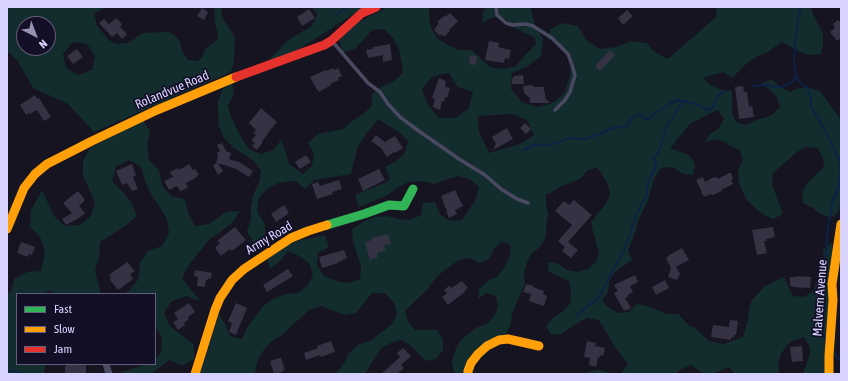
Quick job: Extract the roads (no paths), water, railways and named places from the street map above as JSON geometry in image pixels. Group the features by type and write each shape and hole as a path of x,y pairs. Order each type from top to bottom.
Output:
{"street":[{"name":"Rolandvue Road","path":"7,229 20,196 29,181 40,169 56,159 157,110 324,44 362,14 376,7"},
{"name":"Army Road","path":"195,374 220,298 232,280 244,269 291,238 308,231 389,205 404,206 413,189"},
{"name":"Malvern Avenue","path":"829,374 833,300 832,284 841,224"},
{"path":"468,374 471,363 478,354 487,346 499,340 508,339 539,346"}],"lane":[{"path":"496,7 497,15 506,23 512,25 526,24 533,26 552,38 568,54 575,75 570,92 565,100 555,110"},
{"path":"331,40 368,83 380,92 388,104 400,117 446,150 485,175 517,200 528,203"}],"waterway":[{"path":"336,15 347,7"},
{"path":"801,7 795,45 795,72 799,81 808,89 811,96 811,106 829,138 841,167 839,186 832,203 826,255 818,287 824,340 826,343"},
{"path":"752,86 767,85 782,87 794,80 797,76"},
{"path":"524,150 536,144 545,146 571,138 586,139 613,128 623,127 637,115 642,116 645,119 651,118 657,112 678,100 693,103 709,110 714,106 717,97 725,91"},
{"path":"577,315 599,297 624,250 636,215 647,195 647,185 656,166 654,158 659,151 666,128 683,101"},
{"path":"834,353 841,362"},
{"path":"7,371 23,374"}]}
